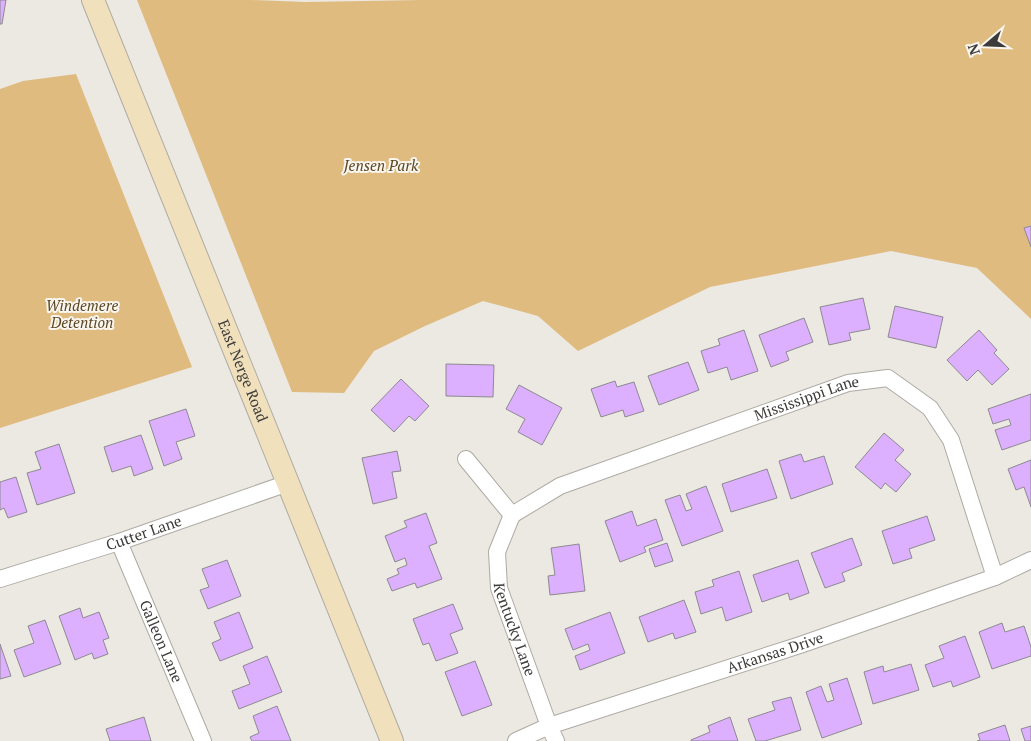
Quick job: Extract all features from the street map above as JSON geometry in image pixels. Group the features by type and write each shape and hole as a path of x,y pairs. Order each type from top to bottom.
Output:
{"main road":[{"name":"East Nerge Road","path":"93,0 392,741"}],"street":[{"name":"Mississippi Lane","path":"512,515 560,486 848,383 888,378 930,408 951,440 995,577"},
{"path":"466,459 512,515"},
{"name":"Cutter Lane","path":"0,579 120,542 288,483"},
{"name":"Kentucky Lane","path":"512,515 497,552 499,588 553,734"},
{"name":"Galleon Lane","path":"120,542 202,741"},
{"name":"Arkansas Drive","path":"516,741 553,734 995,577 1031,560"}],"green space":[{"name":"Jensen Park","path":"137,0 305,2 421,0 1031,0 1031,319 977,268 891,251 710,287 578,351 538,316 483,301 374,351 344,393 292,392"},
{"name":"Windemere Detention","path":"76,74 192,367 0,428 0,89 23,81"}],"building":[{"path":"0,0 6,0 2,24 0,24"},
{"path":"1031,226 1031,247 1024,228"},
{"path":"863,298 870,329 849,333 851,340 829,345 820,307"},
{"path":"895,306 943,317 936,348 888,337"},
{"path":"804,318 813,342 786,352 789,360 771,367 759,335"},
{"path":"744,330 758,371 731,380 727,367 708,373 701,351 720,345 718,339"},
{"path":"979,330 997,350 994,353 1009,369 992,385 978,370 967,381 947,360"},
{"path":"688,362 699,390 659,405 648,376"},
{"path":"446,364 494,365 493,397 446,396"},
{"path":"401,379 429,406 415,421 409,416 394,432 371,410"},
{"path":"615,381 617,387 634,382 644,411 625,417 623,410 601,417 591,389"},
{"path":"519,385 562,408 542,445 518,432 525,419 506,409"},
{"path":"1031,394 1031,440 1002,450 995,430 1011,425 1009,419 993,424 988,409"},
{"path":"186,409 195,436 176,442 182,459 164,466 149,421"},
{"path":"884,433 904,450 895,460 911,474 896,492 885,483 881,489 855,467"},
{"path":"141,435 153,469 134,476 131,466 112,472 104,447"},
{"path":"59,444 75,493 37,505 27,473 41,469 35,452"},
{"path":"397,451 401,471 392,472 397,498 373,504 362,458"},
{"path":"801,454 804,462 824,456 833,484 791,499 779,461"},
{"path":"1031,460 1031,507 1024,487 1016,490 1008,469"},
{"path":"767,469 777,498 731,512 722,484"},
{"path":"16,477 27,512 8,518 4,508 0,510 0,482"},
{"path":"706,486 723,531 682,546 665,500 680,495 686,511 692,509 686,494"},
{"path":"632,511 637,526 656,519 663,540 644,547 646,552 620,562 605,521"},
{"path":"426,513 437,543 429,546 442,579 417,588 415,583 392,591 387,579 399,574 397,569 407,565 405,558 395,562 385,536 407,527 404,521"},
{"path":"927,516 935,540 909,549 912,558 893,564 882,531"},
{"path":"852,538 862,565 842,573 845,581 825,588 811,553"},
{"path":"667,543 673,561 655,567 649,549"},
{"path":"579,544 585,591 550,595 548,576 555,575 551,548"},
{"path":"227,560 241,596 208,609 200,590 209,587 202,569"},
{"path":"798,560 809,593 790,600 788,593 762,602 753,575"},
{"path":"739,571 752,612 726,621 722,607 701,614 695,592 714,586 712,580"},
{"path":"684,600 696,632 675,639 673,633 648,642 639,617"},
{"path":"453,604 463,629 450,634 458,653 436,661 429,643 423,645 413,619"},
{"path":"80,608 83,618 99,612 109,638 103,640 108,654 94,659 92,653 75,660 59,616"},
{"path":"239,612 253,648 220,661 212,643 221,639 214,622"},
{"path":"610,612 625,653 580,670 575,656 590,650 588,644 573,650 565,629"},
{"path":"45,620 61,664 24,677 14,650 34,643 28,626"},
{"path":"1002,623 1005,632 1024,626 1031,647 1031,656 992,669 979,632"},
{"path":"965,636 980,677 953,687 951,681 933,687 925,665 944,658 939,646"},
{"path":"0,644 11,676 0,679"},
{"path":"267,656 282,692 239,709 232,691 250,684 243,666"},
{"path":"475,661 492,705 462,716 445,672"},
{"path":"911,664 919,690 873,704 864,672 883,666 884,672"},
{"path":"847,678 862,724 822,738 806,692 821,686 827,702 834,700 829,684"},
{"path":"791,697 801,730 765,741 756,741 748,719 775,710 772,702"},
{"path":"277,706 291,741 252,741 250,737 259,733 253,716"},
{"path":"144,717 151,741 110,741 106,729"},
{"path":"730,717 738,741 691,741 710,732 708,726"},
{"path":"1005,725 1010,741 977,741 980,740 978,734"},
{"path":"1031,726 1031,741 1025,741 1021,729"}]}
